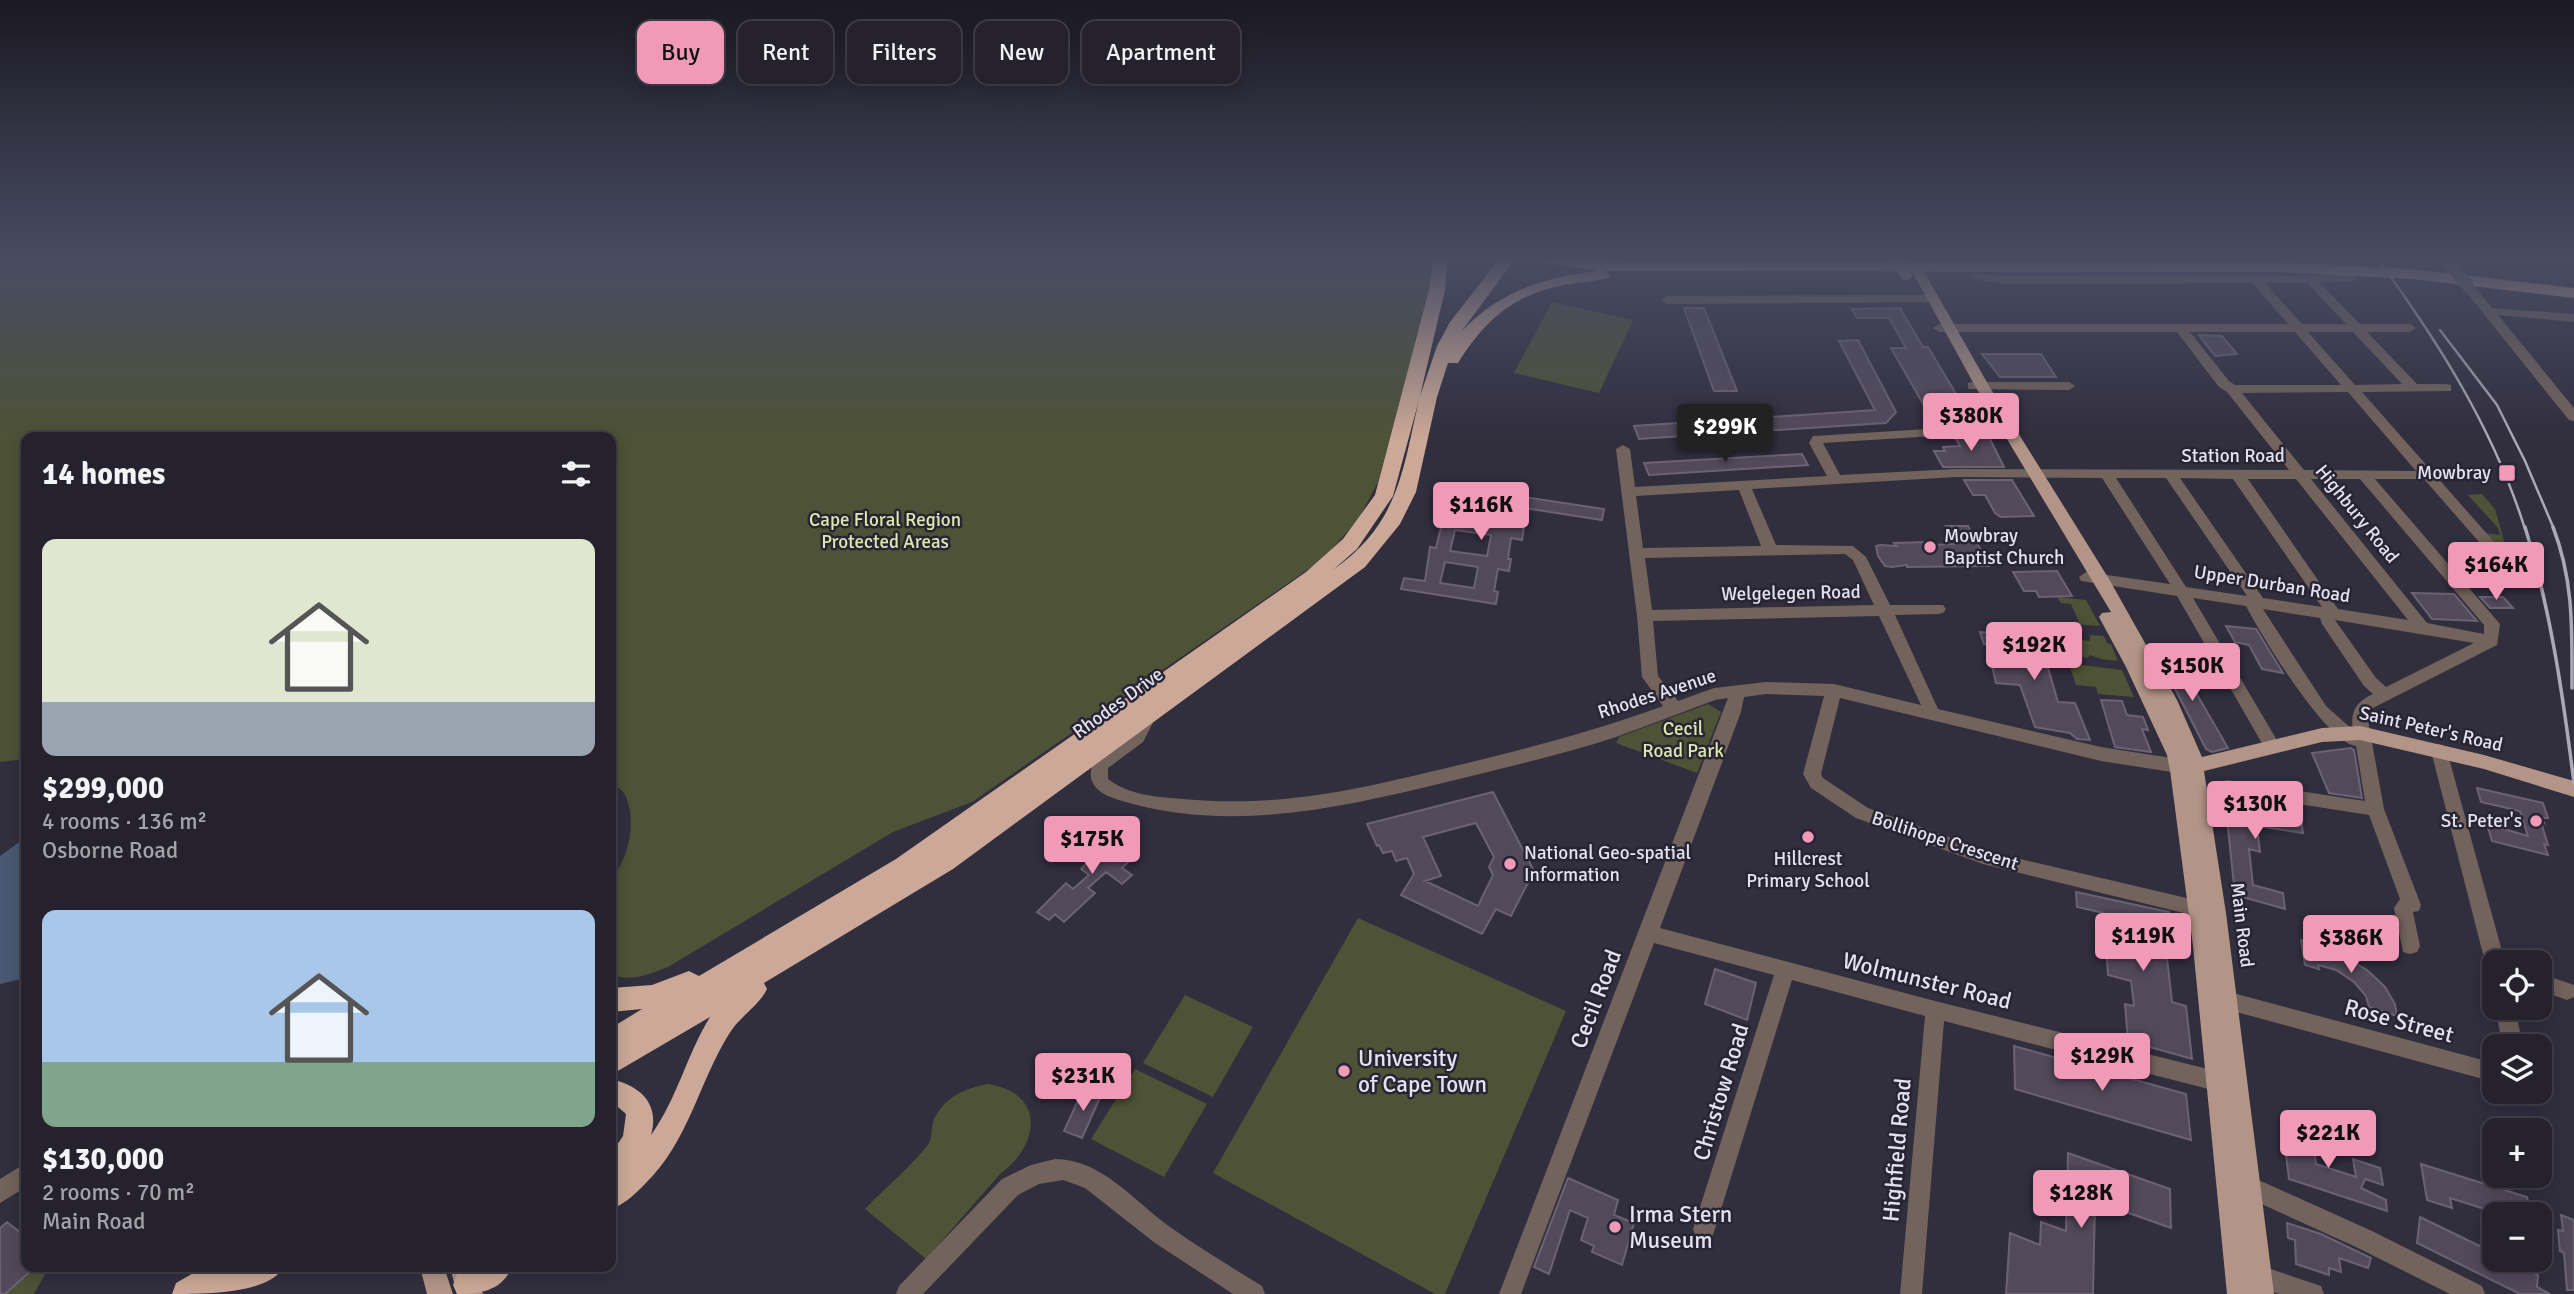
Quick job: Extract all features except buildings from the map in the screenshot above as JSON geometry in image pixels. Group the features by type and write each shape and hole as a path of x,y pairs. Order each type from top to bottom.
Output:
{"highway":[{"name":"Rhodes Drive","path":"616,1059 842,914 1338,557 1367,524 1384,496 1430,318"},
{"path":"1418,370 1446,318"},
{"name":"Rhodes Drive","path":"616,1039 842,914 944,862 1358,562 1378,540 1401,506 1415,460 1428,397 1445,346 1461,318"},
{"path":"1415,460 1425,446 1454,353 1483,318"},
{"path":"616,1000 636,1000 667,993 735,955 842,914"},
{"path":"616,1191 632,1178 663,1141 718,1023 747,994 802,960 842,914"},
{"path":"616,1094 626,1097 635,1106 640,1125 634,1148 616,1168"},
{"path":"187,1294 224,1272"},
{"path":"224,1294 261,1272"},
{"path":"460,1285 486,1272"}],"main road":[{"name":"Main Road","path":"1939,318 2094,578 2135,667 2187,766 2208,911 2239,1181 2260,1285"},
{"name":"Saint Peter's Road","path":"2187,766 2273,747 2356,738 2439,751 2565,787"},
{"name":"Main Road","path":"2239,1181 2240,1294"},
{"path":"440,1272 460,1285"}],"street":[{"path":"2290,318 2518,577"},
{"path":"2347,318 2413,388"},
{"path":"2494,318 2574,417"},
{"path":"1945,328 2410,328"},
{"name":"Highbury Road","path":"2181,328 2423,628"},
{"path":"1978,386 2069,386"},
{"path":"2232,389 2446,388"},
{"path":"1836,480 1816,443 1818,439 2003,428"},
{"path":"1623,449 1645,616 1650,677 1673,708"},
{"name":"Station Road","path":"1629,492 1956,473 2429,475"},
{"path":"2107,475 2180,590 2273,747"},
{"path":"2171,475 2256,597 2254,607 2320,710 2356,738"},
{"path":"2238,475 2331,608 2327,620 2370,682 2384,695"},
{"path":"2364,475 2492,624 2491,641 2361,709 2356,738 2375,809 2412,905 2407,904 2403,908 2410,946"},
{"path":"1744,485 1770,549"},
{"path":"1637,553 1848,549 1859,558 1929,703 1931,713"},
{"name":"Upper Durban Road","path":"2094,578 2452,632 2491,641"},
{"name":"Welgelegen Road","path":"1645,616 1938,609"},
{"path":"2452,632 2466,643 2470,653"},
{"name":"Rhodes Avenue","path":"1149,715 1137,737 1104,761 1098,773 1100,782 1111,791 1150,803 1248,810 1343,800 1546,751 1611,732 1714,694 1791,687 1834,691 2101,754 2187,766"},
{"name":"Cecil Road","path":"1510,1294 1737,702 1735,691"},
{"name":"Bollihope Crescent","path":"1834,691 1812,774 1817,783 1862,813 1989,859 2208,911"},
{"path":"1714,694 1726,707 1729,721"},
{"path":"2439,751 2492,950"},
{"path":"2227,787 2375,809"},
{"name":"Wolmunster Road","path":"1647,933 2227,1084"},
{"name":"Christow Road","path":"1704,1228 1785,970"},
{"path":"2552,986 2567,991"},
{"name":"Rose Street","path":"2218,998 2482,1070"},
{"name":"Highfield Road","path":"1911,1294 1935,1010"},
{"path":"907,1294 1010,1187 1031,1175 1051,1170 1068,1170 1083,1174 1150,1226 1254,1294"},
{"path":"0,1192 21,1177"},
{"path":"2239,1181 2474,1294"},
{"path":"2260,1285 2313,1294"}],"green space":[{"name":"Cape Floral Region Protected Areas","path":"0,318 1422,318 1378,482 1358,520 1323,559 972,802 893,832 668,967 654,972 625,978 616,976 616,872 626,851 631,818 625,795 616,786 616,432 21,432 21,760 0,762"},
{"path":"1543,318 1633,320 1599,393 1514,373"},
{"path":"2482,494 2495,509 2509,558 2485,533 2500,535 2498,528 2468,495"},
{"path":"2057,597 2086,600 2100,626 2073,624 2079,622 2071,604 2061,603"},
{"path":"2090,635 2104,636 2107,643 2111,644 2118,661 2066,653 2062,640 2048,636 2090,641"},
{"path":"2074,664 2122,670 2134,697 2098,694 2096,687 2076,685 2070,667"},
{"name":"Cecil Road Park","path":"1708,704 1721,712 1697,773 1616,743 1619,737"},
{"path":"1358,918 1566,1011 1445,1294 1435,1294 1213,1173"},
{"path":"1185,995 1253,1027 1213,1097 1143,1063"},
{"path":"1135,1069 1207,1104 1164,1177 1091,1139"},
{"path":"988,1084 1007,1089 1020,1098 1028,1109 1031,1122 1029,1135 1013,1162 926,1259 865,1209 929,1143 933,1122 942,1106 963,1091"},
{"path":"29,1272 46,1272 34,1294 5,1294"}],"water":[{"path":"21,841 21,979 0,984 0,856"}],"railway":[{"path":"2419,318 2481,422 2525,529"},
{"path":"2440,330 2497,405 2554,529"},
{"path":"2525,527 2549,622 2574,783"},
{"path":"2553,527 2568,587 2572,626 2572,688"}],"place":[{"name":"Mowbray","path":"2507,473"},
{"name":"Mowbray Baptist Church","path":"1930,547"},
{"name":"St. Peter's","path":"2536,821"},
{"name":"Hillcrest Primary School","path":"1808,837"},
{"name":"National Geo-spatial Information","path":"1510,864"},
{"name":"University of Cape Town","path":"1344,1071"},
{"name":"Irma Stern Museum","path":"1615,1227"}]}
